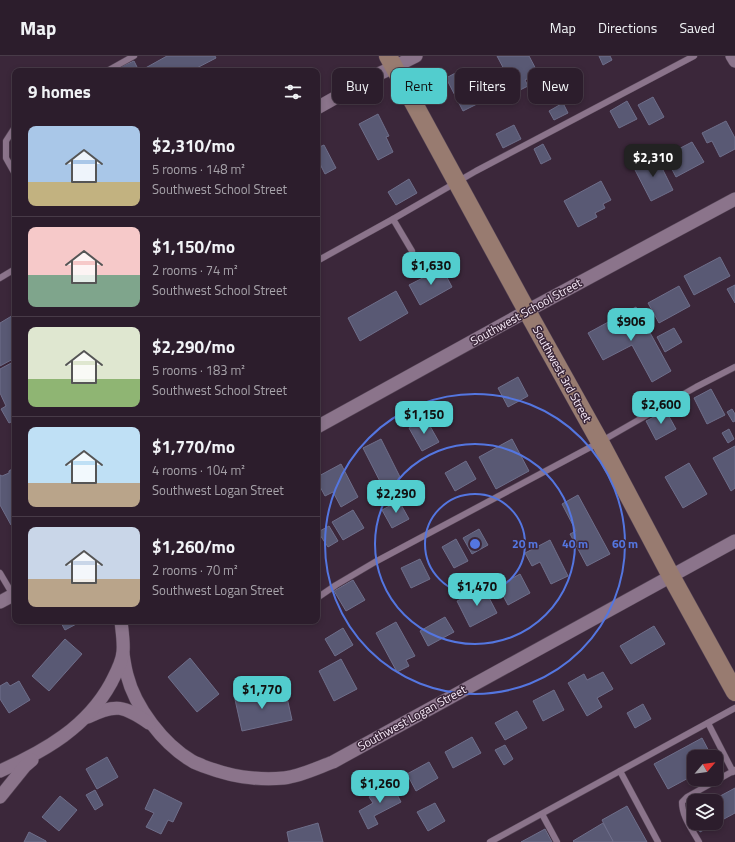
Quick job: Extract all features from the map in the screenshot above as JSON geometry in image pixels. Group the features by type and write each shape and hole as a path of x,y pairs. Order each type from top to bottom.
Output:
{"street":[{"path":"320,106 374,76 391,62 416,56"},
{"path":"732,56 735,61"},
{"name":"Southwest 3rd Street","path":"391,62 600,442 735,692"},
{"name":"Southwest School Street","path":"320,425 527,311 735,199"},
{"name":"Southwest Logan Street","path":"123,654 127,676 142,710 152,725 172,746 192,761 216,771 239,777 284,778 306,773 333,762 735,541"},
{"path":"0,602 12,595"},
{"path":"85,719 105,694 118,670 123,654 121,624"},
{"path":"0,797 25,766 85,719 114,708 123,708 152,725"},
{"path":"0,771 21,762 51,745"}],"lane":[{"path":"112,68 134,56"},
{"path":"320,258 457,182 694,56"},
{"path":"12,132 6,141 6,158 12,169"},
{"path":"393,219 412,252"},
{"path":"0,278 12,272"},
{"path":"320,596 336,584 375,562 600,442 696,387 735,367"},
{"path":"0,572 12,591"},
{"path":"490,842 735,708"},
{"path":"699,842 682,809 682,802 687,797 734,771 708,723"},
{"path":"620,771 658,842"},
{"path":"542,814 558,842"}],"building":[{"path":"167,56 215,56 216,58 197,68 145,68"},
{"path":"497,56 529,56 535,68 528,68 528,78 525,80 528,86 520,90 520,68 503,68"},
{"path":"599,56 610,56 612,60 603,65"},
{"path":"134,61 138,68 117,68"},
{"path":"455,73 455,95 447,80 447,77"},
{"path":"653,97 664,117 649,125 638,105"},
{"path":"627,101 637,119 619,128 610,111"},
{"path":"459,104 477,104 463,111"},
{"path":"564,104 568,113 554,120 549,111"},
{"path":"378,114 389,136 386,137 393,152 378,160 359,124"},
{"path":"726,121 735,138 735,149 720,157 712,141 707,143 702,133"},
{"path":"514,125 521,139 503,148 496,134"},
{"path":"692,142 704,162 676,177 665,156"},
{"path":"543,144 551,159 541,164 534,149"},
{"path":"324,145 336,168 325,174 320,164 320,147"},
{"path":"655,154 673,190 651,201 633,166"},
{"path":"409,179 417,193 396,205 388,192"},
{"path":"601,181 611,200 603,204 605,208 595,213 597,217 578,227 564,201"},
{"path":"720,257 730,276 694,295 684,276"},
{"path":"442,268 452,287 420,305 409,285"},
{"path":"735,285 735,303 727,289"},
{"path":"679,286 690,306 659,323 648,303"},
{"path":"396,291 408,313 360,341 348,318"},
{"path":"636,307 671,371 652,382 632,345 603,360 588,333"},
{"path":"12,316 12,360 0,366 0,323"},
{"path":"674,328 682,342 665,352 657,337"},
{"path":"12,363 12,422 9,423 1,409 6,406 0,393 0,369"},
{"path":"518,377 528,396 508,407 498,388"},
{"path":"711,389 725,415 707,424 694,398"},
{"path":"732,409 735,414 735,421 733,422 727,412"},
{"path":"666,411 676,429 656,440 646,421"},
{"path":"426,419 439,442 422,451 409,428"},
{"path":"729,429 734,439 728,443 722,433"},
{"path":"381,439 400,477 398,478 406,493 390,501 363,448"},
{"path":"512,439 529,471 496,489 479,457"},
{"path":"735,446 735,488 731,491 713,458"},
{"path":"466,461 476,479 455,491 445,473"},
{"path":"689,463 707,494 683,508 665,477"},
{"path":"341,464 358,497 341,507 333,492 325,496 320,487 320,475"},
{"path":"12,469 11,525 0,505 0,475 2,476 9,473"},
{"path":"578,495 610,554 587,566 570,534 576,531 562,504"},
{"path":"399,501 409,519 392,528 382,510"},
{"path":"353,510 364,528 343,540 332,522"},
{"path":"329,526 338,541 328,547 320,535 320,531"},
{"path":"479,529 488,545 472,554 463,538"},
{"path":"456,539 468,561 454,568 442,547"},
{"path":"550,540 568,576 551,584 540,562 532,566 525,553"},
{"path":"420,559 430,579 411,588 401,568"},
{"path":"520,574 530,593 508,605 498,586"},
{"path":"353,580 365,600 346,611 334,591"},
{"path":"484,588 497,613 470,627 457,601"},
{"path":"445,617 454,632 428,646 420,631"},
{"path":"396,622 415,656 406,660 409,666 397,672 376,633"},
{"path":"62,624 76,624 65,630"},
{"path":"654,626 665,644 631,664 620,646"},
{"path":"343,628 353,645 335,656 325,639"},
{"path":"65,639 82,654 49,691 32,676"},
{"path":"190,658 219,694 197,712 168,677"},
{"path":"341,659 357,689 334,701 319,671"},
{"path":"603,672 613,689 597,698 602,707 587,716 568,683 584,674 587,680"},
{"path":"19,681 30,700 9,713 0,699 0,686 7,682 10,686"},
{"path":"261,689 263,697 286,693 292,720 242,731 234,695"},
{"path":"554,690 564,710 543,721 533,701"},
{"path":"643,704 651,719 635,728 627,713"},
{"path":"517,711 527,728 505,740 495,723"},
{"path":"472,737 481,753 453,768 445,752"},
{"path":"702,738 708,750 687,750 687,779 668,789 654,764"},
{"path":"505,745 513,759 504,765 495,750"},
{"path":"107,757 118,777 97,789 86,769"},
{"path":"429,762 438,778 416,791 407,774"},
{"path":"390,781 401,802 374,816 378,824 368,829 359,811 373,803 369,797 377,793 375,788"},
{"path":"735,788 735,813 723,820 723,794"},
{"path":"154,789 182,803 173,822 168,820 161,834 146,827 154,813 145,809"},
{"path":"95,790 103,805 95,810 86,795"},
{"path":"60,796 77,810 59,831 42,817"},
{"path":"435,803 445,821 428,831 417,812"},
{"path":"627,806 647,842 613,842 602,820"},
{"path":"318,823 323,842 289,842 287,832"},
{"path":"603,823 613,841 573,841"},
{"path":"545,829 552,842 521,842"},
{"path":"29,832 46,841 46,842 24,842"}]}
